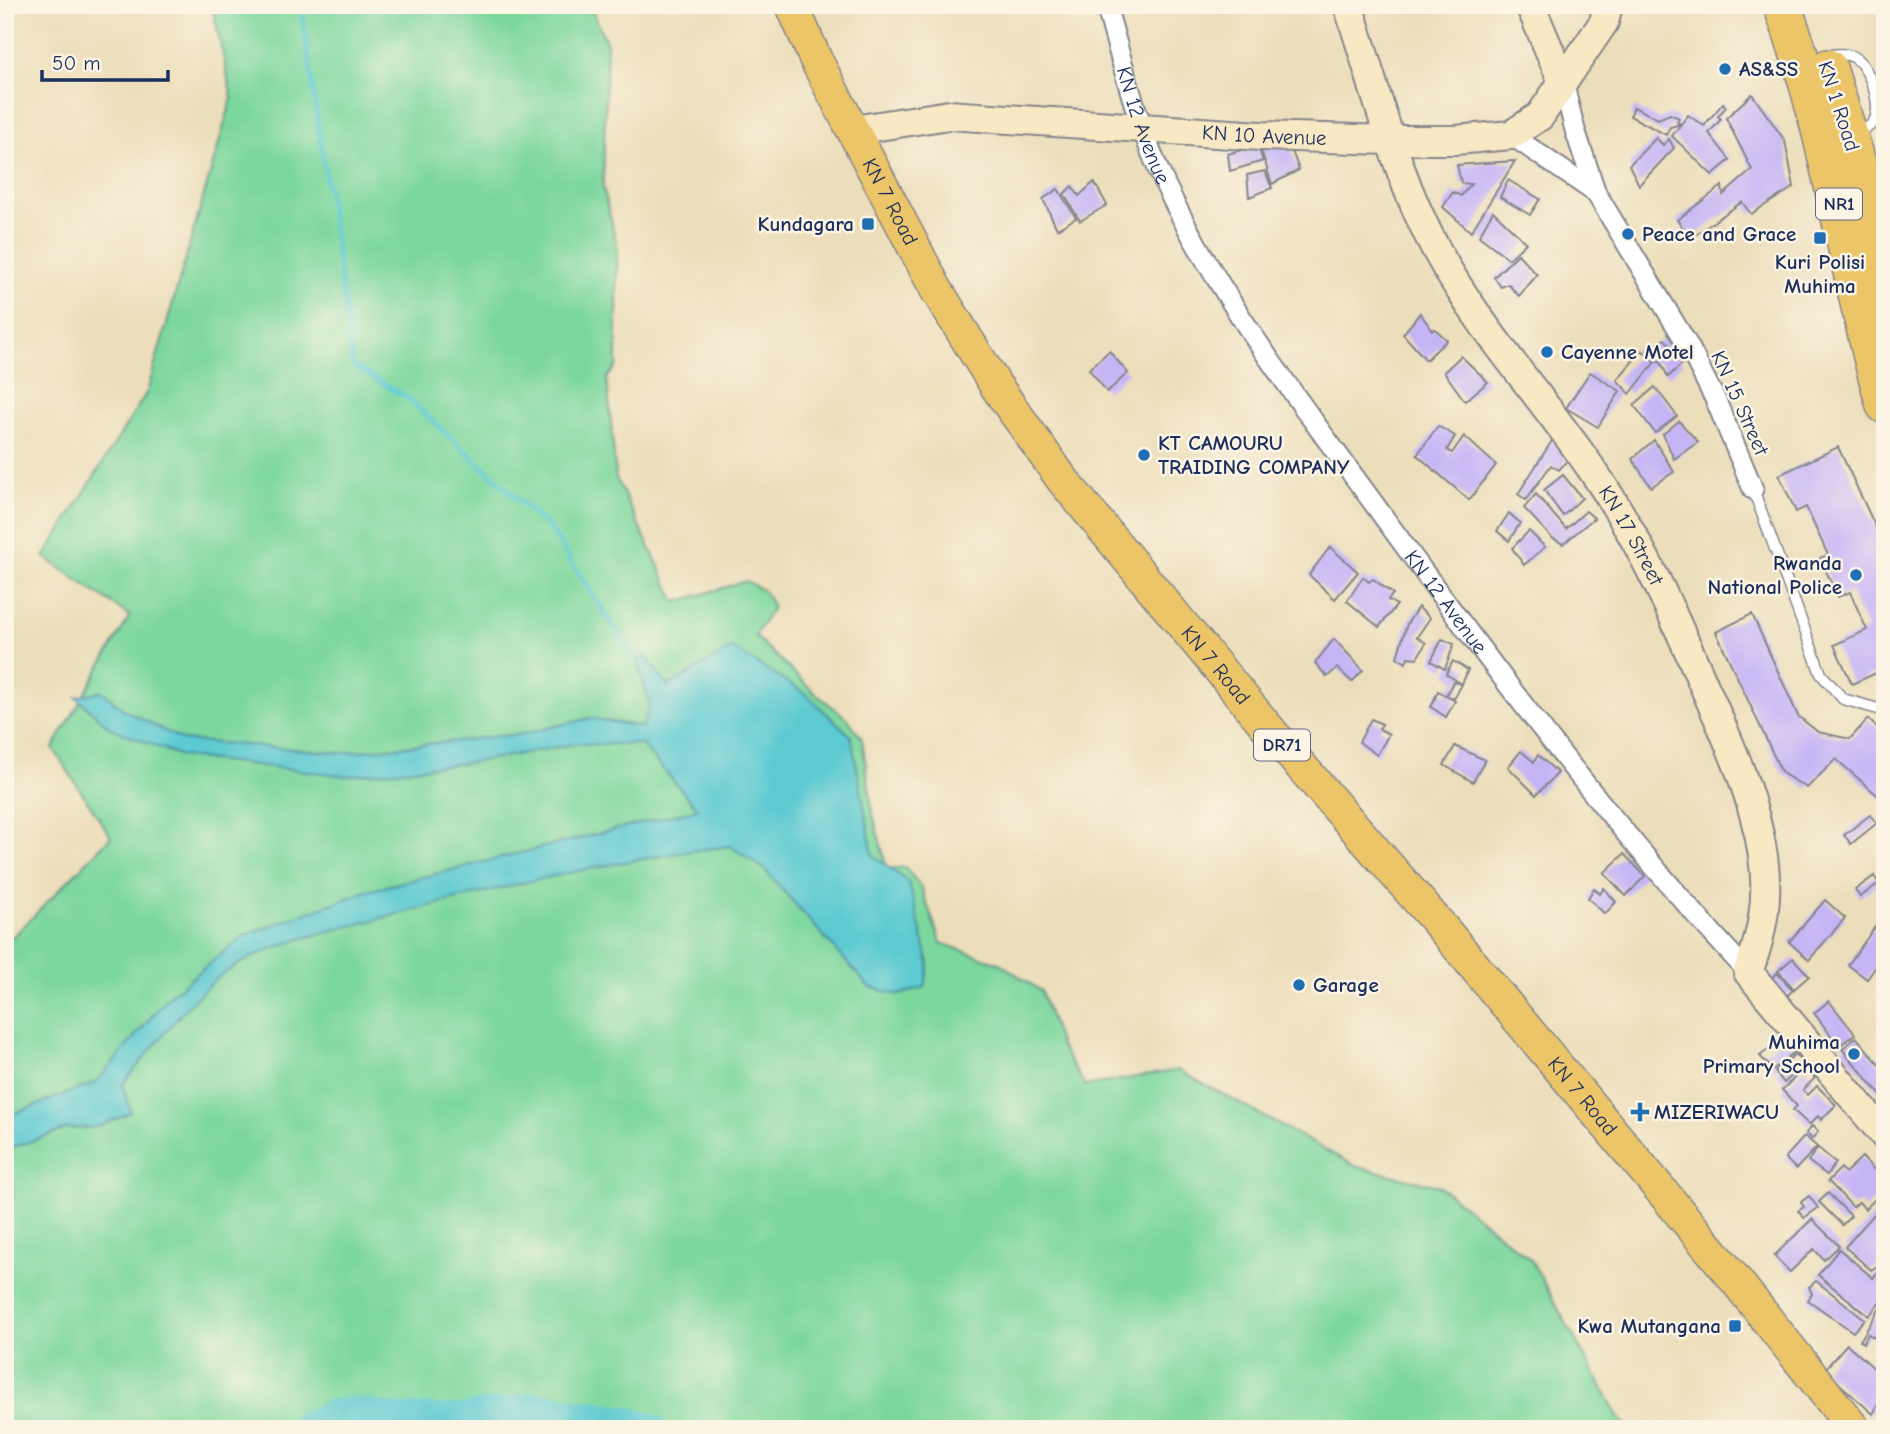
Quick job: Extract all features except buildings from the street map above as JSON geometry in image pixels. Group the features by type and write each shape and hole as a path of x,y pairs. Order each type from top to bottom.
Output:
{"highway":[{"name":"KN 1 Road","path":"1782,5 1809,86 1831,167 1871,357 1885,405"},
{"name":"KN 1 Road","path":"1804,5 1824,55 1850,136 1885,291"}],"main road":[{"name":"KN 7 Road","path":"792,5 815,58 936,289 996,386 1062,479 1272,733 1439,924 1730,1273 1854,1429"}],"street":[{"name":"KN 12 Avenue","path":"1106,5 1163,181 1185,225 1247,325 1477,647 1550,741 1633,844 1748,972 1885,1136"},
{"name":"KN 17 Street","path":"1348,5 1388,140 1412,202 1462,294 1599,479 1642,554 1677,625 1738,763 1763,855 1766,900 1760,939 1748,972"},
{"path":"1530,5 1563,82"},
{"name":"KN 10 Avenue","path":"853,130 949,116 1144,129 1388,140 1455,141 1511,135 1540,116 1604,22 1608,5"},
{"name":"KN 15 Street","path":"1563,82 1575,130 1596,193 1689,347 1716,401 1753,489"},
{"name":"KN 15 Street","path":"1511,135 1596,193"}],"lane":[{"path":"1753,489 1821,674 1843,699 1885,711"}],"green space":[{"path":"212,5 590,5 607,44 603,187 617,245 617,366 607,378 616,478 676,602 746,581 764,591 773,607 755,636 816,694 848,719 862,739 873,814 887,869 905,867 921,887 941,943 1001,964 1041,991 1060,1045 1085,1086 1178,1070 1357,1167 1439,1186 1531,1260 1620,1420 1632,1429 5,1429 5,938 14,936 111,837 53,748 130,616 44,557 147,392 232,98"}],"water":[{"path":"732,648 806,694 851,736 873,855 909,883 929,964 925,987 899,995 869,987 763,868 730,846 643,859 471,895 325,932 283,945 243,962 212,982 185,1009 122,1085 131,1112 98,1127 66,1129 5,1150 5,1117 97,1082 167,998 245,935 367,891 698,809 641,744 574,744 469,763 347,776 181,756 110,728 76,697 102,691 121,708 182,740 342,753 522,734 590,718 642,727 650,704 637,662 645,656 668,686"}],"waterway":[{"path":"301,5 353,366 409,399 550,529 637,662"},
{"path":"301,1429 330,1415 354,1412 395,1419 460,1419 538,1407 626,1421 651,1429"}],"place":[{"name":"AS&SS","path":"1725,69"},
{"name":"Kundagara","path":"868,224"},
{"name":"Peace and Grace","path":"1628,234"},
{"name":"Kuri Polisi Muhima","path":"1820,238"},
{"name":"Cayenne Motel","path":"1547,352"},
{"name":"KT CAMOURU TRAIDING COMPANY","path":"1144,455"},
{"name":"Rwanda National Police","path":"1856,575"},
{"name":"Garage","path":"1299,985"},
{"name":"Muhima Primary School","path":"1854,1054"},
{"name":"MIZERIWACU","path":"1640,1112"},
{"name":"Kwa Mutangana","path":"1735,1326"}]}
